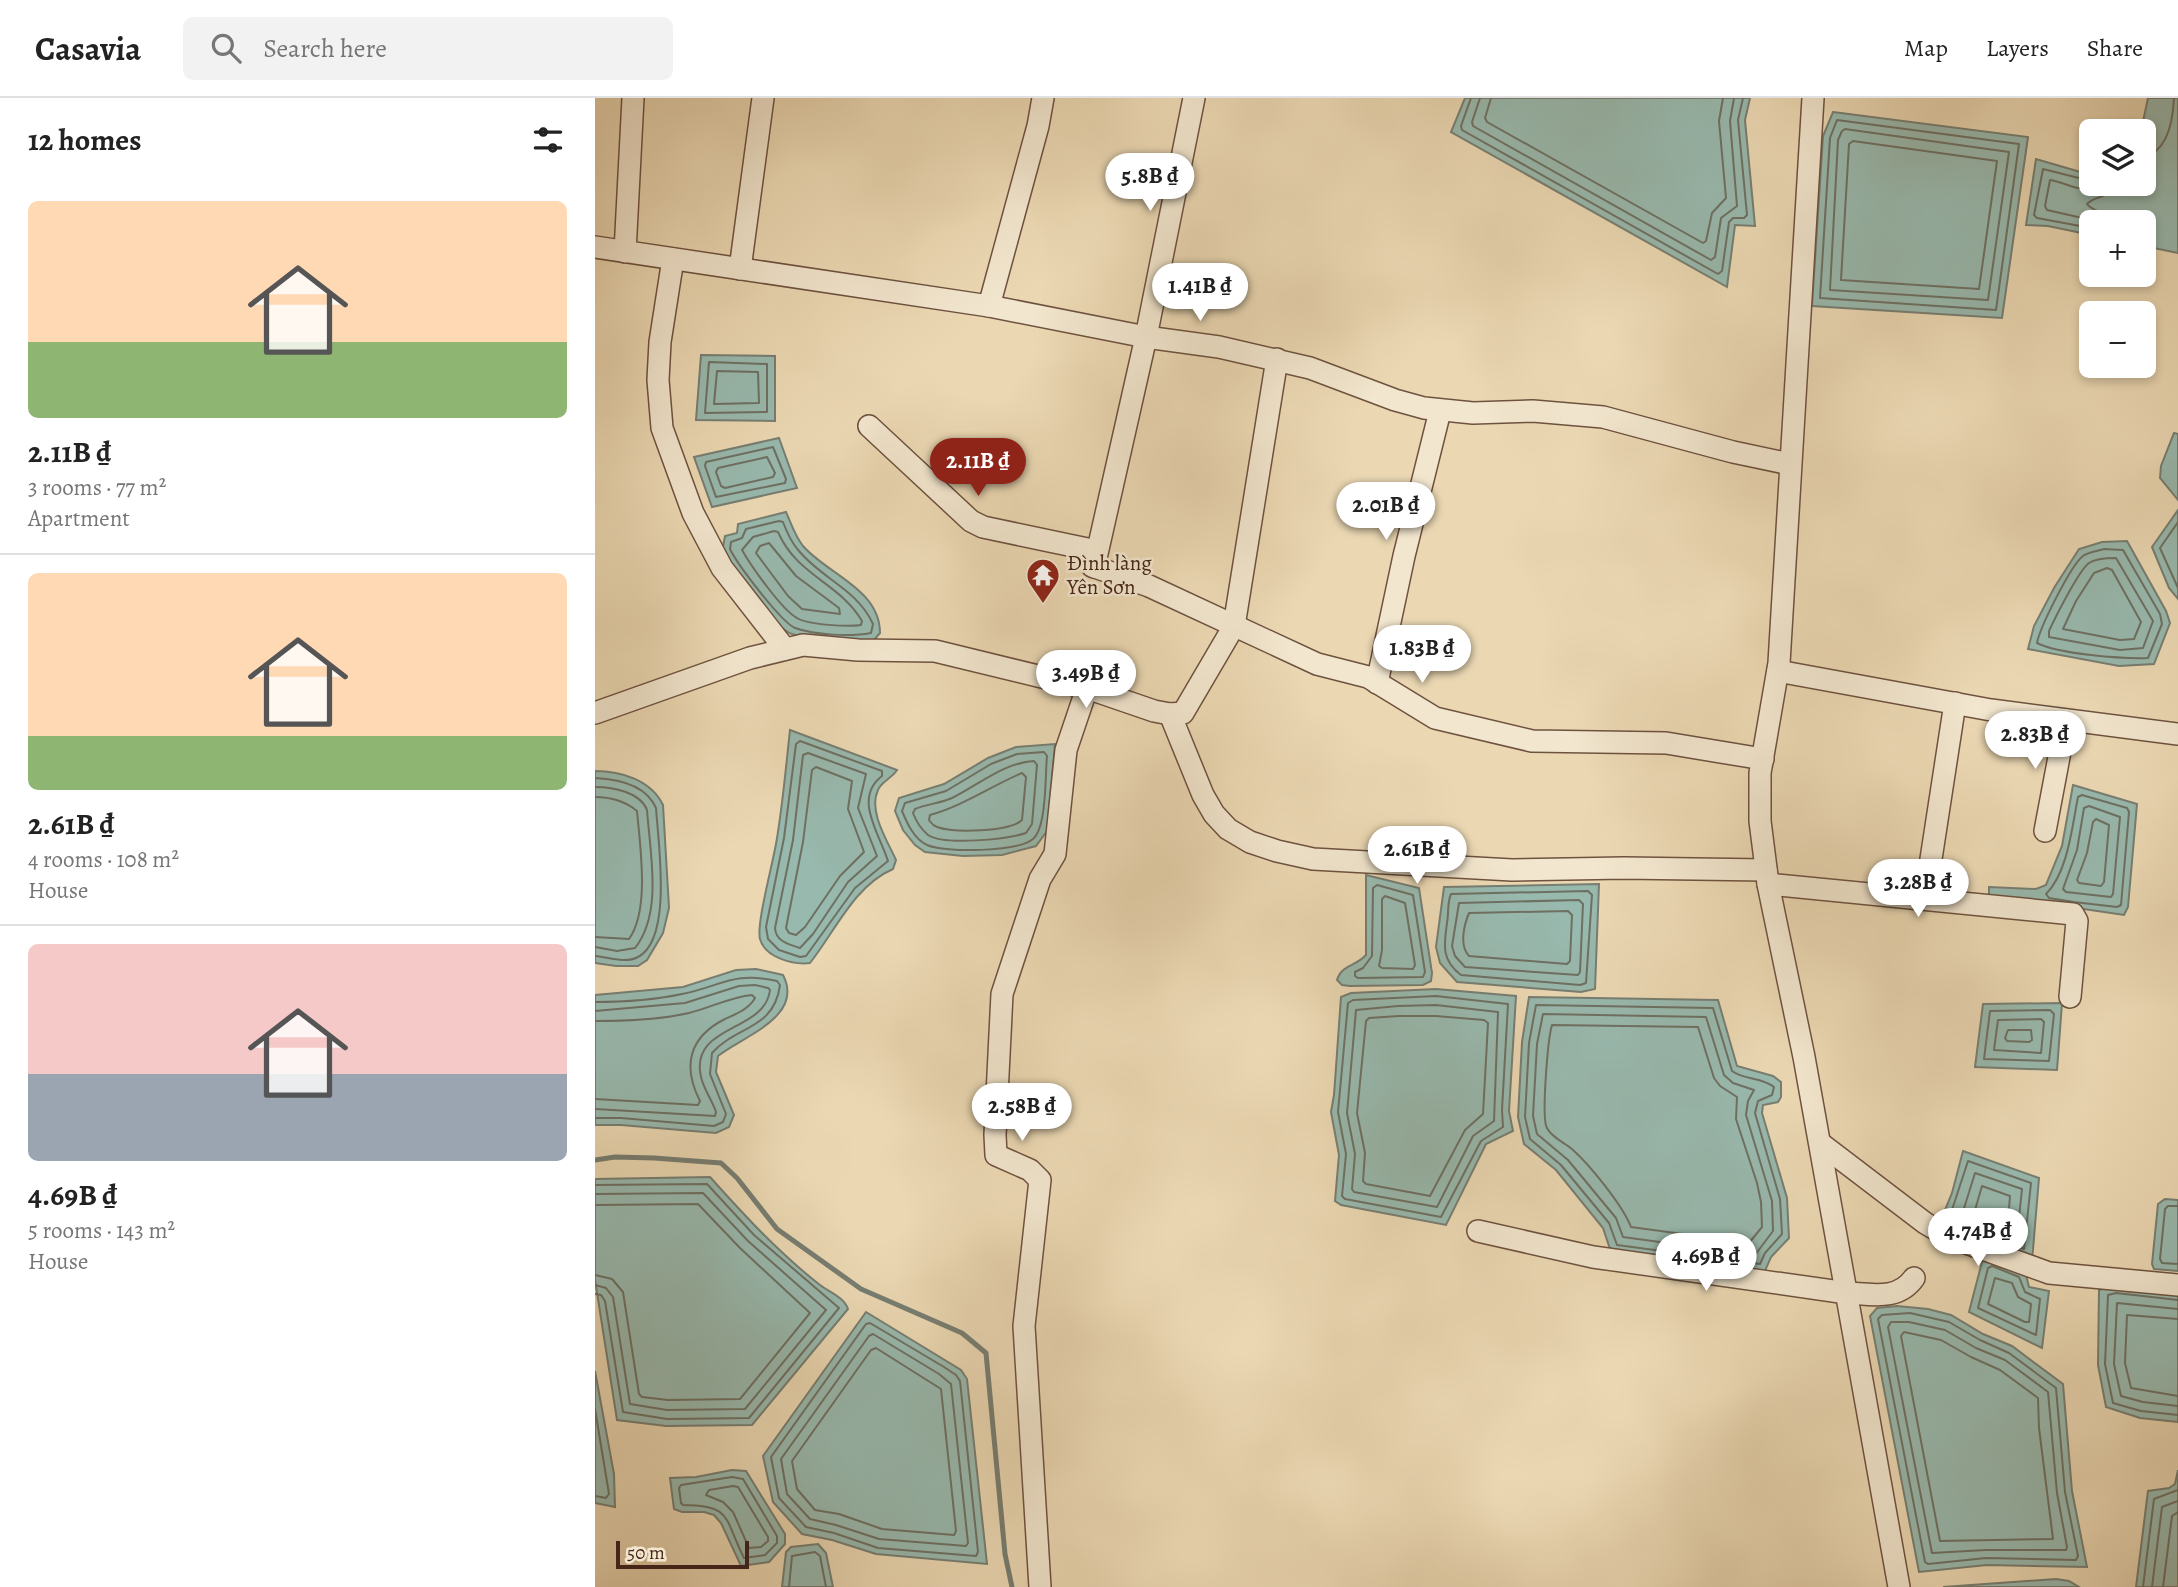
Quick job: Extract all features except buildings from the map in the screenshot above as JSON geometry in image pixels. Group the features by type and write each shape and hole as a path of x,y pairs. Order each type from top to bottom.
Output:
{"street":[{"path":"625,252 633,98"},
{"path":"740,269 763,98"},
{"path":"989,306 1038,126 1043,98"},
{"path":"1095,561 1146,337 1194,98"},
{"path":"1813,98 1778,671 1760,772 1760,821 1767,877 1819,1143 1899,1587"},
{"path":"595,247 989,306 1146,337 1219,347 1310,368 1395,400 1440,411 1533,411 1603,417 1733,453 1790,464"},
{"path":"673,259 660,342 658,380 662,428 692,513 722,568 785,649"},
{"path":"595,713 750,658 803,645 857,650 935,651 1087,688 1170,714 1183,713 1234,626 1277,359"},
{"path":"1377,683 1404,556 1440,411"},
{"path":"869,426 971,521 1095,561 1317,664 1368,677 1435,718 1532,741 1667,743 1763,759"},
{"path":"1778,671 1955,703 2178,734"},
{"path":"1040,1587 1024,1326 1040,1180 1030,1170 996,1155 1002,994 1040,879 1055,854 1066,750 1087,688"},
{"path":"1925,898 1955,703"},
{"path":"1170,714 1203,795 1214,814 1228,829 1251,842 1277,851 1313,859 1512,870 1624,868 1767,877 2076,916 2070,997"},
{"path":"2045,831 2066,720"},
{"path":"1819,1143 1925,1223 1947,1236 2049,1273 2178,1285"},
{"path":"1478,1231 1593,1257 1846,1293 1889,1295 1906,1289 1914,1278"}],"water":[{"path":"1465,98 1750,98 1745,120 1755,226 1735,225 1727,287 1451,132"},
{"path":"2148,98 2178,98 2178,253 2156,248 2156,210 2079,210 2079,232 2026,225 2036,159 2079,172 2079,196 2156,196 2156,119 2144,119"},
{"path":"1833,112 2028,137 2002,318 1812,306 1823,136"},
{"path":"701,355 775,356 775,421 696,420"},
{"path":"2174,433 2178,434 2178,500 2160,478 2161,466"},
{"path":"779,438 797,488 712,507 694,457"},
{"path":"2178,510 2178,599 2169,588 2152,547"},
{"path":"786,512 803,546 851,584 871,605 878,618 880,633 873,641 843,642 792,634 775,621 722,552 725,536 737,533 738,524"},
{"path":"2127,541 2170,623 2154,664 2119,666 2028,649 2034,626 2079,549 2102,542"},
{"path":"790,730 897,770 879,787 875,807 896,860 893,869 867,886 856,898 810,963 796,963 774,955 763,946 759,931 779,824"},
{"path":"1055,744 1047,831 1036,846 1002,855 963,856 925,852 915,845 903,830 895,811 899,798 944,784 988,758 1016,747"},
{"path":"595,771 625,775 643,783 658,796 663,805 669,908 663,933 647,960 638,966 595,963"},
{"path":"2073,785 2137,804 2128,907 2124,915 1989,895 1989,887 2036,889 2046,885 2062,846"},
{"path":"1366,875 1419,888 1431,981 1423,985 1350,986 1342,985 1337,980 1342,971 1366,955"},
{"path":"1599,884 1595,989 1581,992 1457,982 1440,963 1436,947 1444,887"},
{"path":"756,969 783,975 787,990 785,1003 767,1024 718,1056 716,1072 734,1115 729,1127 716,1133 595,1125 595,995 683,987 736,970"},
{"path":"1436,989 1516,996 1509,1111 1513,1131 1486,1144 1446,1225 1341,1205 1335,1201 1339,1155 1331,1112 1341,997 1351,993"},
{"path":"1529,997 1718,1000 1737,1066 1773,1076 1781,1082 1781,1097 1778,1102 1763,1105 1762,1113 1787,1198 1789,1238 1771,1257 1764,1273 1613,1252 1603,1228 1556,1170 1524,1144 1518,1117 1522,1042"},
{"path":"2062,1003 2057,1070 1975,1067 1983,1004"},
{"path":"1963,1151 2039,1178 2032,1261 1945,1228 1941,1220 1952,1193"},
{"path":"710,1177 776,1247 820,1285 840,1298 848,1309 752,1425 666,1426 617,1420 595,1280 595,1179"},
{"path":"2165,1199 2178,1200 2178,1271 2154,1269 2152,1264 2158,1204"},
{"path":"1983,1258 2025,1271 2029,1287 2049,1291 2042,1348 1969,1312"},
{"path":"2115,1286 2178,1293 2178,1422 2140,1418 2106,1407 2098,1365 2099,1290"},
{"path":"1897,1306 1928,1309 1951,1315 1983,1334 2012,1346 2063,1384 2072,1491 2087,1567 1987,1565 1919,1572 1870,1316 1877,1308"},
{"path":"866,1312 961,1370 967,1379 987,1564 876,1554 802,1534 773,1502 763,1456"},
{"path":"595,1371 614,1474 615,1507 595,1503"},
{"path":"732,1470 746,1471 785,1534 785,1544 769,1562 741,1566 721,1523 714,1515 674,1509 670,1478 696,1477"},
{"path":"2178,1470 2178,1587 2136,1587 2148,1491 2169,1488 2175,1484"},
{"path":"818,1544 826,1553 833,1587 782,1587 786,1552 791,1547"},
{"path":"2056,1579 2069,1581 2079,1587 1943,1587"}],"waterway":[{"path":"595,1160 615,1157 721,1163 737,1178 777,1229 861,1289 962,1333 986,1353 1005,1554 1012,1587"}],"place":[{"name":"Đình làng Yên Sơn","path":"1043,605"}]}
